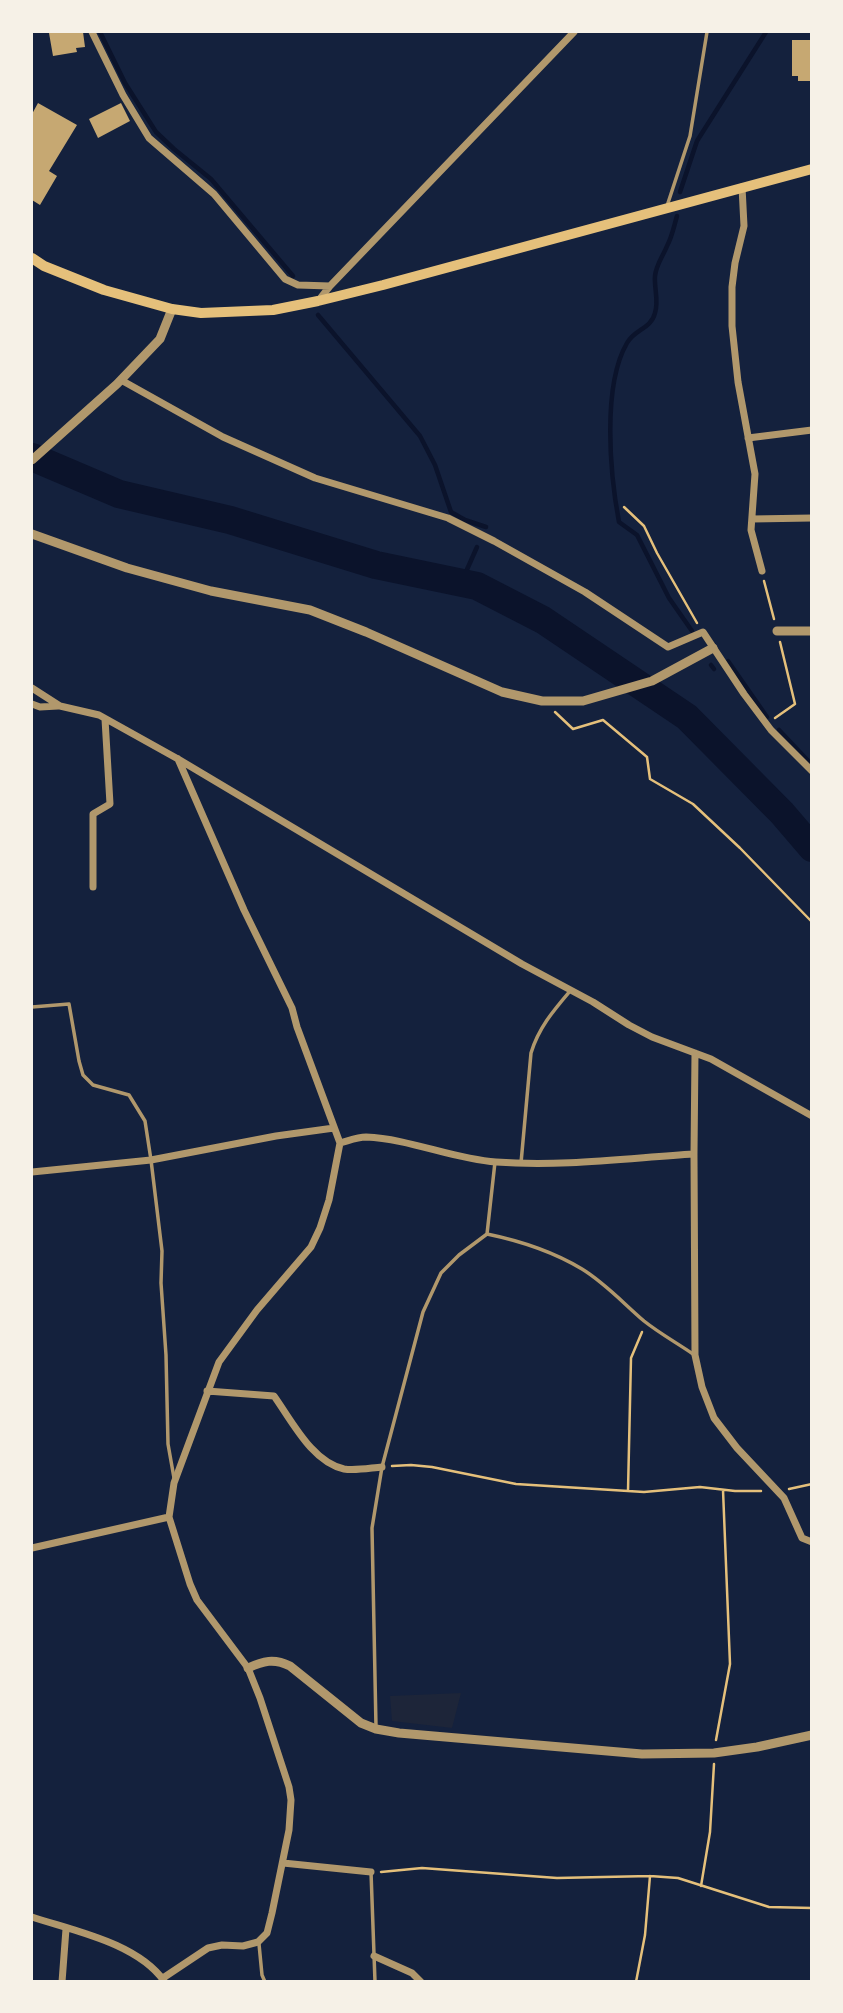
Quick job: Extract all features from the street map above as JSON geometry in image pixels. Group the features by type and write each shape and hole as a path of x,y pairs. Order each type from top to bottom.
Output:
{"main road":[{"path":"32,258 44,266 104,290 172,309 201,313 273,310 318,301 811,169"}],"street":[{"path":"92,32 123,95 149,138 214,194 285,279 298,285 330,286"},
{"path":"318,301 574,32"},
{"path":"742,187 744,226 733,275 732,326 738,382 755,474 751,530 762,571"},
{"path":"32,460 119,382 160,339 172,309"},
{"path":"119,382 223,438 315,478 448,518 585,592 667,647 702,632 766,723 811,771"},
{"path":"748,438 811,430"},
{"path":"752,519 811,518"},
{"path":"32,534 163,578 211,591 310,610 502,692 542,701 583,701 652,681 713,648"},
{"path":"777,631 811,631"},
{"path":"32,688 60,706"},
{"path":"32,704 40,707 60,706 99,715 178,759 522,964 652,1037 711,1059 811,1116"},
{"path":"93,887 93,814 110,804 106,719"},
{"path":"32,1917 120,1946 141,1959 164,1980 208,1948 222,1945 243,1946 258,1942 267,1933 289,1830 289,1787 248,1668 197,1600 169,1517 174,1483 219,1362 257,1310 311,1247 329,1200 340,1143 292,1008 244,910 178,759"},
{"path":"695,1053 695,1355 702,1387 714,1418 737,1448 784,1498 802,1538 811,1542"},
{"path":"32,1172 152,1160 276,1136 334,1128"},
{"path":"340,1143 363,1137 420,1145 456,1157 521,1163 694,1154"},
{"path":"207,1391 274,1396 316,1455 329,1464 346,1469 382,1467"},
{"path":"32,1548 169,1517"},
{"path":"248,1668 271,1660 281,1661 361,1723 398,1733 642,1754 714,1753 811,1735"},
{"path":"283,1863 371,1872"},
{"path":"62,1982 66,1929"},
{"path":"374,1956 412,1973 421,1982"}],"lane":[{"path":"667,208 690,136 707,32"},
{"path":"521,1163 533,1045 543,1023 571,990"},
{"path":"32,1007 69,1004 83,1075 93,1085 129,1095 145,1121 162,1251 168,1444 174,1483"},
{"path":"376,1729 372,1528 382,1467 423,1312 441,1273 486,1234 495,1162"},
{"path":"486,1234 542,1249 582,1269 603,1283 646,1322 695,1355"},
{"path":"371,1872 375,1982"},
{"path":"258,1942 265,1982"}],"path":[{"path":"624,507 644,526 702,632"},
{"path":"762,571 795,704 766,723"},
{"path":"542,701 573,729 603,720 647,757 650,779 693,804 740,848 811,922"},
{"path":"628,1491 631,1358 646,1322"},
{"path":"382,1467 432,1467 516,1484 644,1492 700,1487 777,1491 811,1484"},
{"path":"701,1886 710,1832 714,1753 730,1664 723,1490"},
{"path":"371,1872 422,1868 556,1878 678,1878 769,1907 811,1908"},
{"path":"636,1982 645,1934 650,1876"}],"shaded area":[{"path":"461,1693 452,1728 392,1721 390,1696"}],"building":[{"path":"83,32 85,47 76,48 77,52 53,56 49,33"},
{"path":"792,40 812,40 812,81 798,81 798,76 792,76"},
{"path":"38,103 77,125 49,171 57,176 40,205 32,200 32,114"},
{"path":"121,103 130,121 98,138 89,119"}],"waterway":[{"path":"100,32 125,83 156,132 211,179 293,276"},
{"path":"680,192 697,141 766,32"},
{"path":"677,216 656,272 655,313 646,326 630,338 619,361 614,382 610,431 619,522 637,535 669,598 692,631"},
{"path":"318,315 420,436 435,465 451,512 486,527"},
{"path":"32,457 119,494 230,520 376,565 477,586 543,620 687,717 782,813 812,848"},
{"path":"461,583 477,547"},
{"path":"728,661 767,717"},
{"path":"711,665 714,669"},
{"path":"779,730 812,765"}]}
